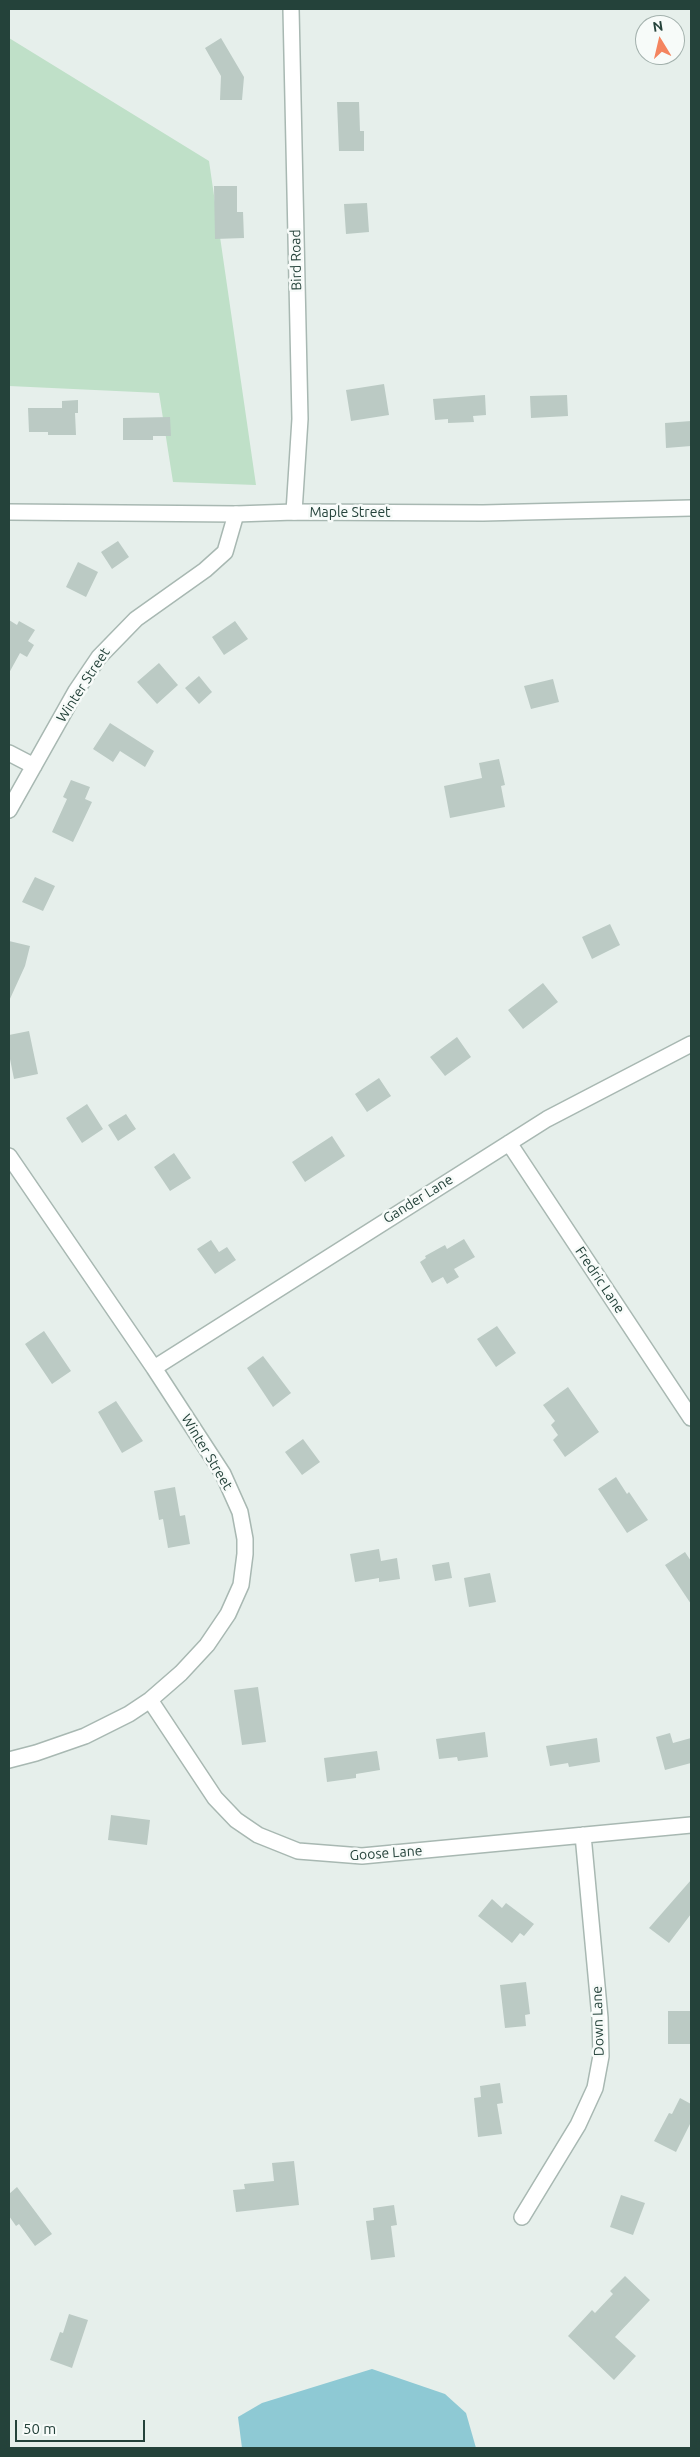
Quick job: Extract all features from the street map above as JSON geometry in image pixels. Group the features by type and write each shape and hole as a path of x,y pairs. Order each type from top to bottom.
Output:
{"street":[{"name":"Bird Road","path":"291,9 300,419 294,512"},
{"name":"Maple Street","path":"9,512 236,514 294,512 483,513 691,508"},
{"name":"Winter Street","path":"9,810 76,691 99,657 136,619 205,570 225,552 236,514"},
{"path":"9,753 34,766"},
{"name":"Gander Lane","path":"154,1368 547,1120 691,1044"},
{"name":"Fredric Lane","path":"509,1143 691,1418"},
{"name":"Winter Street","path":"9,1156 154,1368 223,1474 240,1512 245,1539 245,1554 240,1585 228,1614 206,1645 181,1672 150,1700 129,1714 85,1736 9,1760"},
{"name":"Goose Lane","path":"150,1700 216,1798 236,1820 258,1836 298,1851 362,1856 691,1825"},
{"name":"Down Lane","path":"522,2217 578,2125 595,2088 601,2056 600,2018 582,1835"}],"green space":[{"path":"9,38 209,161 256,485 173,482 159,393 9,386"}],"water":[{"path":"372,2369 445,2394 466,2413 476,2448 242,2448 238,2417 262,2403"}],"building":[{"path":"221,38 244,77 242,100 220,100 221,76 205,48"},
{"path":"337,102 359,102 360,131 364,131 364,151 339,151"},
{"path":"214,186 237,186 237,212 243,212 244,238 215,239"},
{"path":"367,203 369,232 346,234 344,204"},
{"path":"384,384 389,415 351,421 346,390"},
{"path":"485,395 486,415 473,416 474,422 448,423 448,419 435,420 433,399"},
{"path":"567,395 568,416 531,418 530,396"},
{"path":"78,400 78,413 75,413 76,435 48,435 48,432 29,432 28,408 62,408 62,401"},
{"path":"170,417 171,436 153,436 153,440 123,440 123,418"},
{"path":"691,421 691,446 666,448 665,423"},
{"path":"118,541 129,557 112,569 101,552"},
{"path":"78,562 98,572 86,597 66,587"},
{"path":"9,620 17,625 19,621 35,630 28,641 34,645 27,657 20,653 9,673"},
{"path":"235,621 248,639 224,655 212,637"},
{"path":"159,663 178,685 157,704 137,682"},
{"path":"199,676 212,692 199,704 185,688"},
{"path":"553,679 559,702 531,709 524,686"},
{"path":"110,723 154,751 145,767 120,751 113,762 93,749"},
{"path":"499,759 505,785 501,786 505,807 450,818 444,786 482,778 479,763"},
{"path":"71,780 90,787 85,799 92,802 73,842 52,832 67,799 63,797"},
{"path":"35,877 55,886 43,911 22,902"},
{"path":"610,924 620,945 592,959 582,937"},
{"path":"9,941 30,946 25,966 9,1001"},
{"path":"543,983 558,1002 523,1029 508,1010"},
{"path":"29,1031 38,1074 14,1079 9,1054 9,1035"},
{"path":"457,1037 471,1057 445,1076 430,1057"},
{"path":"379,1078 391,1096 367,1112 355,1094"},
{"path":"87,1104 103,1129 82,1143 66,1118"},
{"path":"126,1114 136,1129 118,1141 108,1125"},
{"path":"332,1136 345,1156 305,1182 292,1162"},
{"path":"174,1153 191,1178 170,1191 154,1167"},
{"path":"464,1239 475,1257 454,1269 459,1277 447,1284 443,1277 432,1283 420,1262 426,1258 425,1256 445,1245 447,1249"},
{"path":"211,1240 219,1252 227,1247 236,1260 215,1274 197,1249"},
{"path":"497,1326 516,1353 496,1367 477,1339"},
{"path":"44,1331 71,1371 52,1384 25,1344"},
{"path":"263,1356 291,1393 273,1407 247,1368"},
{"path":"568,1387 599,1432 565,1457 553,1440 558,1435 551,1425 555,1421 543,1405"},
{"path":"116,1401 143,1441 122,1453 98,1412"},
{"path":"303,1439 320,1462 302,1475 285,1452"},
{"path":"616,1477 648,1520 627,1533 598,1489"},
{"path":"175,1487 180,1516 185,1515 190,1544 168,1548 163,1519 159,1520 154,1491"},
{"path":"379,1549 381,1561 397,1558 400,1579 379,1582 379,1578 355,1582 350,1554"},
{"path":"685,1552 691,1561 691,1604 665,1565"},
{"path":"449,1562 452,1578 435,1581 432,1565"},
{"path":"490,1573 496,1602 469,1607 464,1578"},
{"path":"258,1687 266,1742 242,1745 234,1690"},
{"path":"485,1732 488,1757 458,1761 457,1757 439,1759 436,1739"},
{"path":"670,1733 673,1743 691,1738 691,1763 665,1770 656,1737"},
{"path":"597,1738 600,1762 569,1767 568,1763 550,1766 546,1746"},
{"path":"377,1751 380,1770 356,1774 356,1778 327,1782 324,1758"},
{"path":"111,1815 150,1820 147,1845 108,1840"},
{"path":"691,1880 691,1914 669,1943 649,1928"},
{"path":"492,1899 502,1908 506,1903 534,1924 524,1936 520,1933 512,1943 478,1916"},
{"path":"526,1982 530,2014 525,2015 526,2026 505,2028 500,1985"},
{"path":"668,2011 691,2011 691,2044 668,2044"},
{"path":"500,2083 503,2103 497,2104 502,2134 478,2137 474,2098 481,2097 480,2086"},
{"path":"680,2098 691,2104 691,2122 676,2152 654,2141 669,2113 672,2114"},
{"path":"294,2161 299,2205 236,2212 233,2190 245,2189 244,2184 274,2181 272,2163"},
{"path":"17,2187 52,2234 35,2246 19,2224 16,2226 9,2216 9,2194"},
{"path":"621,2195 645,2203 633,2235 610,2227"},
{"path":"394,2205 397,2225 391,2226 395,2257 371,2260 366,2221 374,2220 373,2208"},
{"path":"625,2276 650,2300 615,2337 636,2356 614,2380 568,2336 592,2310 595,2313 613,2294 610,2291"},
{"path":"69,2314 88,2320 72,2368 50,2360 60,2332 63,2333"}]}
